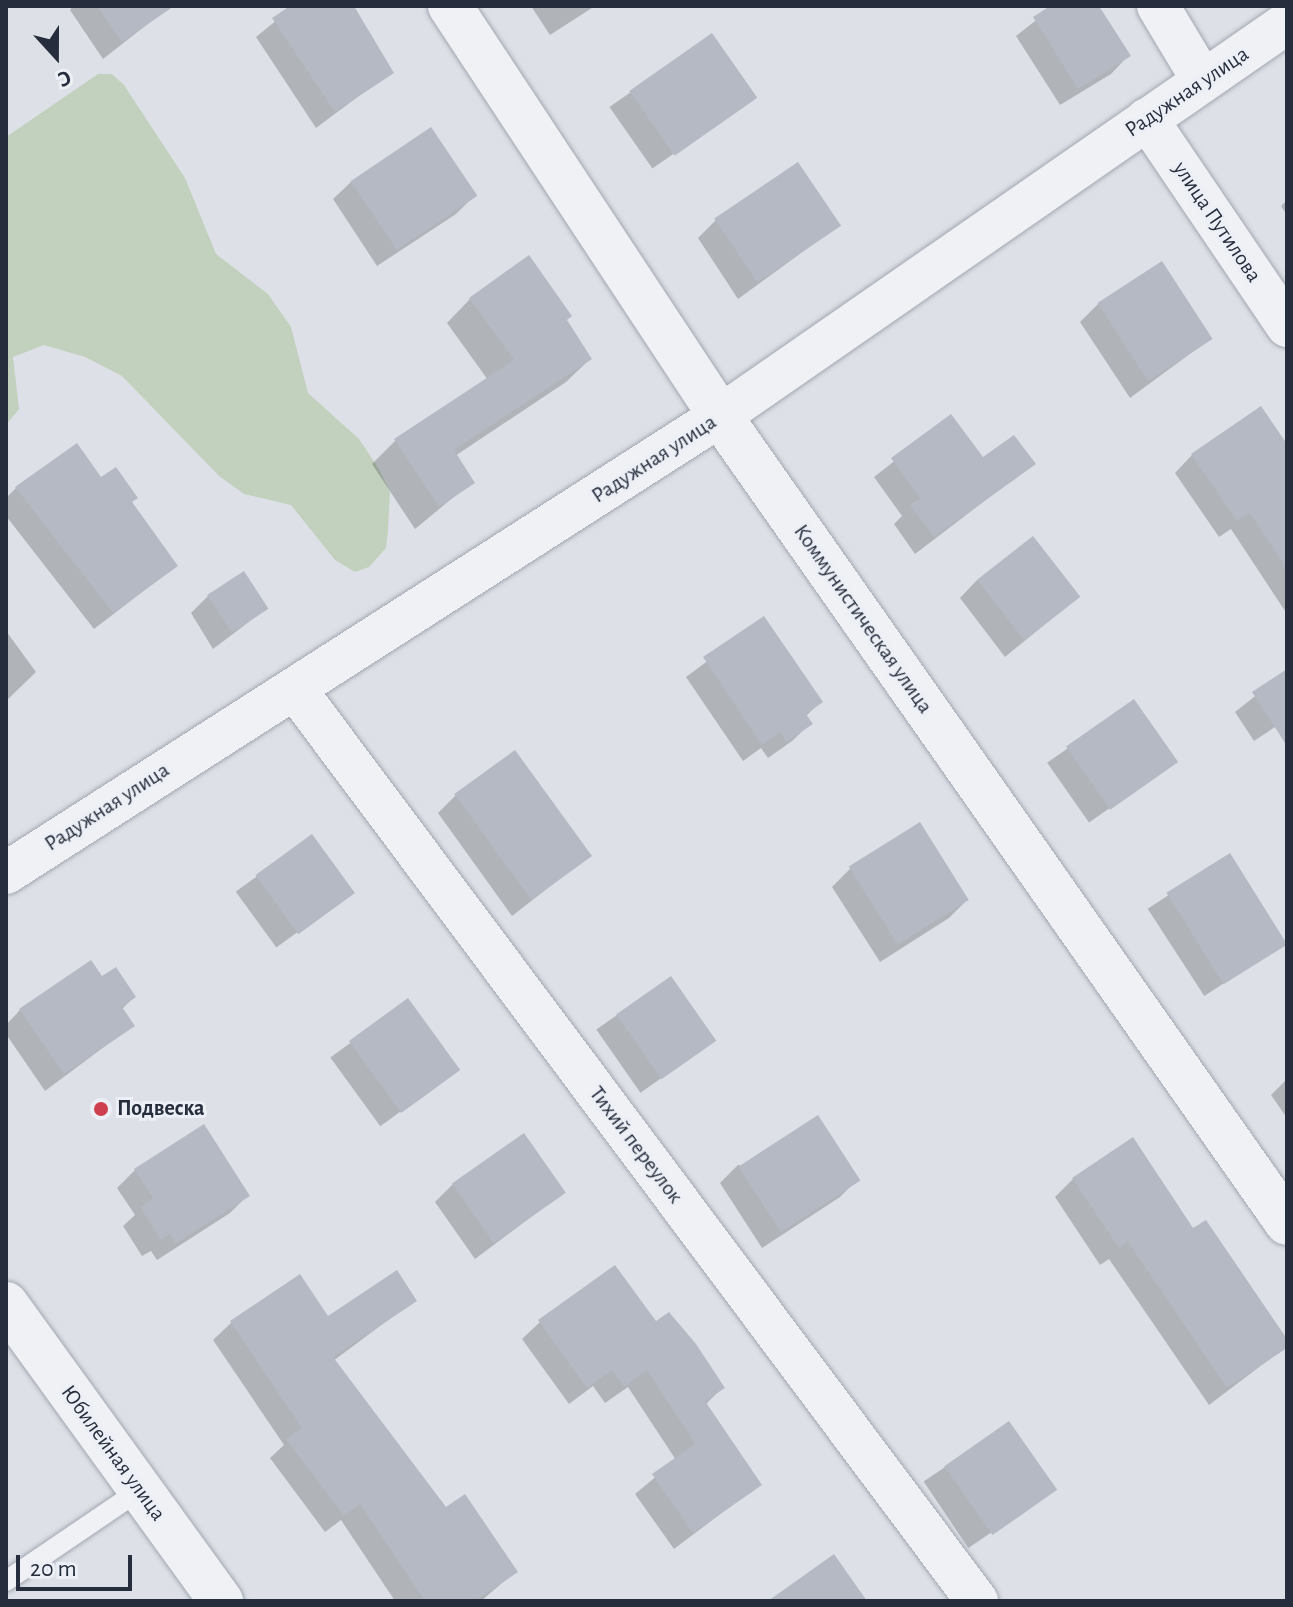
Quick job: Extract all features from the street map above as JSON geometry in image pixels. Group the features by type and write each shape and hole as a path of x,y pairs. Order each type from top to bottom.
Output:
{"street":[{"name":"Коммунистическая улица","path":"450,6 720,416 1287,1223"},
{"path":"1158,6 1203,81"},
{"name":"Радужная улица","path":"6,873 720,416 1287,23"},
{"name":"улица Путилова","path":"1147,119 1287,326"},
{"name":"Тихий переулок","path":"295,689 977,1601"},
{"name":"Юбилейная улица","path":"6,1304 221,1601"}],"lane":[{"path":"6,1581 140,1490"}],"green space":[{"path":"98,74 112,74 124,85 185,178 216,254 268,294 291,327 308,393 359,439 379,469 390,492 388,530 386,548 369,567 355,572 335,560 291,505 244,494 219,476 122,376 85,357 44,345 13,357 19,409 6,425 6,137"}],"building":[{"path":"97,6 174,6 122,42"},
{"path":"290,6 354,6 394,73 335,112 272,18"},
{"path":"1050,6 1099,6 1131,56 1078,89 1033,17"},
{"path":"712,33 757,98 675,156 629,91"},
{"path":"431,127 477,196 397,250 351,181"},
{"path":"798,162 841,226 757,282 714,218"},
{"path":"529,255 572,316 567,320 592,359 454,450 475,483 439,507 394,439 514,360 469,298"},
{"path":"1162,261 1213,339 1148,381 1097,303"},
{"path":"1261,406 1287,444 1287,569 1250,513 1237,521 1191,454"},
{"path":"951,414 983,457 1014,435 1036,464 934,537 910,505 920,498 891,458"},
{"path":"77,443 101,477 116,467 138,498 132,502 178,566 113,613 15,487"},
{"path":"1033,536 1080,597 1024,640 977,580"},
{"path":"244,571 269,609 232,633 207,595"},
{"path":"764,616 823,702 806,714 813,724 786,742 780,732 762,745 703,657"},
{"path":"1287,669 1287,746 1252,692"},
{"path":"1134,699 1178,762 1110,810 1066,747"},
{"path":"515,750 592,856 531,900 454,794"},
{"path":"920,822 969,900 898,945 849,867"},
{"path":"312,834 355,893 298,934 255,875"},
{"path":"1230,853 1287,945 1224,984 1166,893"},
{"path":"91,960 102,976 116,967 136,997 122,1007 135,1026 64,1074 19,1009"},
{"path":"671,976 716,1041 661,1079 616,1014"},
{"path":"408,998 460,1070 401,1113 349,1041"},
{"path":"818,1115 860,1180 781,1232 738,1167"},
{"path":"204,1124 250,1196 175,1244 170,1234 161,1240 140,1207 153,1198 134,1169"},
{"path":"524,1133 566,1193 494,1243 452,1183"},
{"path":"1133,1137 1193,1228 1206,1220 1287,1339 1287,1348 1227,1388 1128,1242 1119,1248 1072,1178"},
{"path":"615,1265 656,1321 669,1312 696,1344 725,1388 705,1401 762,1485 693,1533 652,1474 695,1444 647,1370 624,1387 612,1370 587,1388 538,1320"},
{"path":"397,1270 417,1301 333,1357 446,1507 465,1494 518,1572 475,1601 425,1601 360,1504 344,1516 286,1439 302,1428 230,1321 300,1274 328,1316"},
{"path":"1009,1421 1057,1490 992,1535 944,1466"},
{"path":"834,1554 867,1601 768,1601"}],"place":[{"name":"Подвеска","path":"101,1109"}]}
